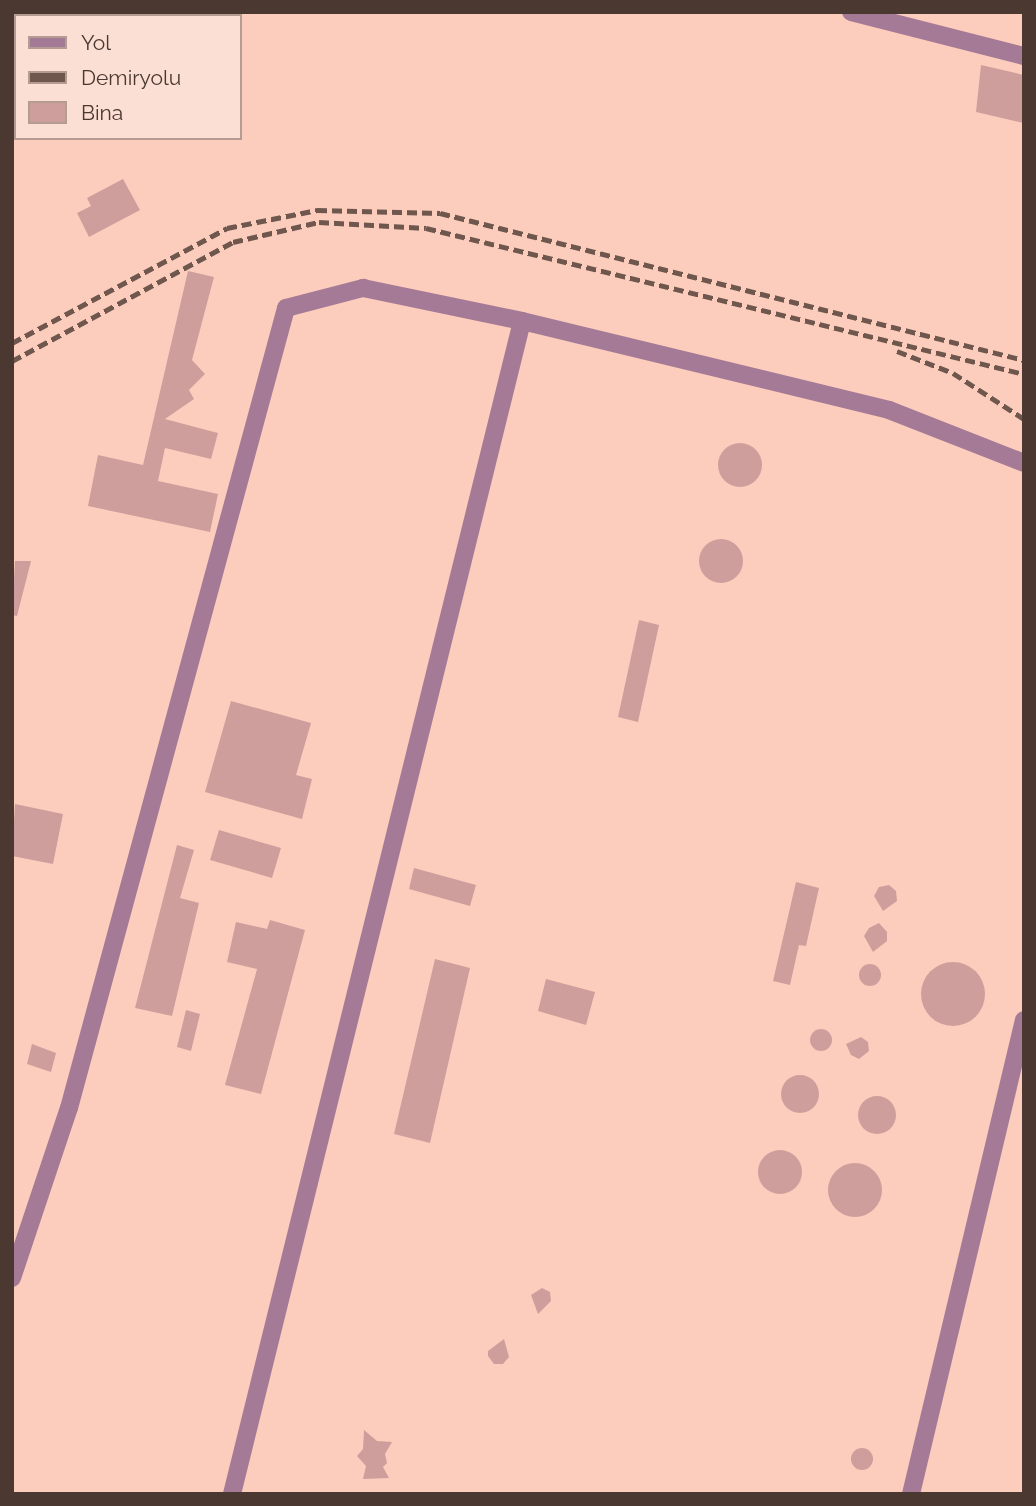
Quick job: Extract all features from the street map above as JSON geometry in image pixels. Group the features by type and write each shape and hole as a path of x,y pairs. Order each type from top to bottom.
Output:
{"street":[{"path":"851,12 1024,56"},
{"path":"12,1278 69,1108 286,309 363,288 522,321 888,410 1024,463"},
{"path":"232,1494 522,321"},
{"path":"911,1494 1024,1020"}],"building":[{"path":"981,65 1024,75 1024,123 976,112"},
{"path":"123,179 140,210 89,237 77,213 91,206 87,198"},
{"path":"188,271 214,277 192,360 205,374 189,390 194,399 165,419 218,433 211,459 165,448 158,481 218,494 210,532 88,506 98,455 143,465"},
{"path":"740,443 756,449 762,465 756,481 740,487 724,481 718,465 724,449"},
{"path":"721,539 737,545 743,561 737,577 721,583 705,577 699,561 705,545"},
{"path":"15,561 31,561 17,616 12,615"},
{"path":"639,620 659,625 638,722 618,717"},
{"path":"231,701 311,723 296,775 312,779 302,819 205,792"},
{"path":"15,804 63,814 53,864 12,856"},
{"path":"219,830 281,848 272,878 210,860"},
{"path":"177,845 194,850 180,898 199,903 172,1016 135,1008"},
{"path":"414,868 476,885 470,906 409,889"},
{"path":"796,882 819,888 806,946 799,945 790,985 773,981"},
{"path":"889,885 896,891 897,901 883,911 874,896 879,887"},
{"path":"270,920 305,930 261,1094 225,1085 257,969 227,962 236,922 267,929"},
{"path":"879,923 887,932 887,941 873,952 864,936 869,928"},
{"path":"435,959 470,968 430,1143 394,1134"},
{"path":"953,962 971,968 979,976 985,994 979,1012 971,1020 953,1026 935,1020 927,1012 921,994 927,976 935,968"},
{"path":"870,964 878,967 881,975 878,983 870,986 862,983 859,975 862,967"},
{"path":"546,979 595,992 586,1025 538,1011"},
{"path":"186,1010 200,1014 191,1051 177,1047"},
{"path":"821,1029 829,1032 832,1040 829,1048 821,1051 813,1048 810,1040 813,1032"},
{"path":"861,1037 868,1042 869,1051 859,1059 851,1055 846,1044"},
{"path":"32,1044 56,1053 51,1072 27,1064"},
{"path":"800,1075 813,1081 819,1094 813,1107 800,1113 787,1107 781,1094 787,1081"},
{"path":"877,1096 890,1102 896,1115 890,1128 877,1134 864,1128 858,1115 864,1102"},
{"path":"780,1150 796,1156 802,1172 796,1188 780,1194 764,1188 758,1172 764,1156"},
{"path":"855,1163 874,1171 882,1190 874,1209 855,1217 836,1209 828,1190 836,1171"},
{"path":"542,1288 550,1292 551,1301 538,1314 531,1295"},
{"path":"504,1339 509,1357 503,1364 494,1364 488,1351"},
{"path":"364,1430 377,1441 392,1442 385,1454 387,1463 383,1467 389,1478 363,1479 366,1466 357,1456 363,1449"},
{"path":"862,1448 872,1455 873,1459 866,1469 862,1470 852,1463 851,1459 858,1449"}],"railway":[{"path":"12,343 227,228 317,210 440,213 1024,360"},
{"path":"12,361 233,242 319,222 426,228 1024,374"},
{"path":"897,351 953,373 1024,419"}]}
